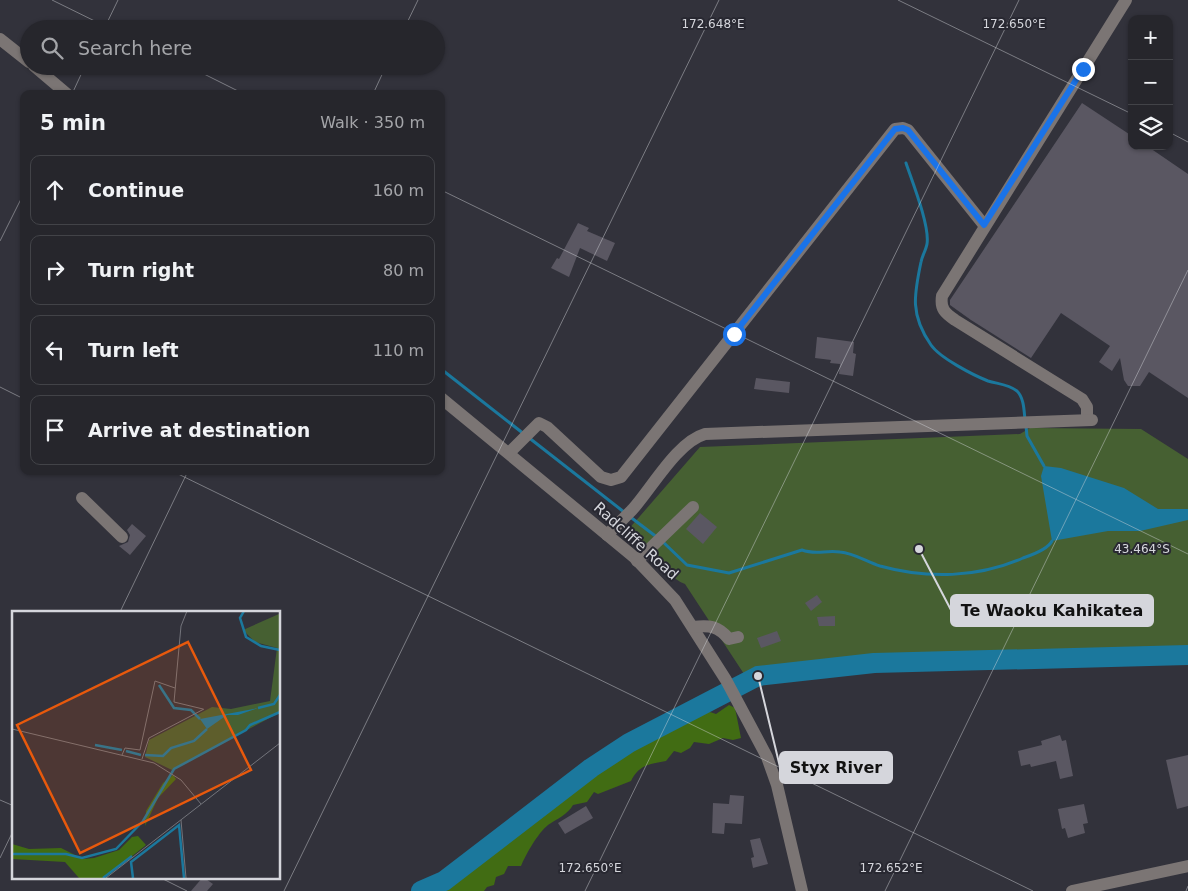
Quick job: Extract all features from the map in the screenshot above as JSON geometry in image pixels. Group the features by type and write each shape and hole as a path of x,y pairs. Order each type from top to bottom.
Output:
{"street":[{"path":"607,535 628,514 685,445 697,436 705,434 1090,420 1087,407 1082,399 955,320 945,313 941,305 942,296 984,225 1126,0"},
{"path":"0,38 20,55"},
{"path":"45,75 63,90"},
{"path":"509,453 535,425 543,424 601,477 611,480 620,477 895,129 903,128 908,130 984,225"},
{"name":"Radcliffe Road","path":"445,401 638,560 675,600 726,680 767,757 777,785 802,891"},
{"path":"82,498 122,537"},
{"path":"638,560 693,507"},
{"path":"693,627 712,625 722,630 729,639 738,638"},
{"path":"1072,891 1188,866"}],"green space":[{"path":"1030,428 1141,429 1188,459 1188,647 1118,649 744,674 685,584 673,576 652,549 627,531 700,447 1020,434"},
{"path":"729,705 735,708 741,738 733,740 723,738 709,744 694,742 690,748 681,753 674,751 666,761 641,768 631,781 598,794 594,792 587,802 573,805 565,814 548,825 540,833 521,866 508,866 504,874 496,877 494,885 487,887 484,891 443,891 451,872 456,866 471,866 473,864 470,852 488,836 494,839 500,834 517,831 570,794 573,783 583,774 595,769 599,761 614,747 633,748 642,732 658,723 669,725 707,711 716,714"}],"water":[{"path":"1044,466 1061,468 1124,488 1158,509 1188,509 1188,520 1140,531 1108,531 1052,541 1041,476"}],"building":[{"path":"1082,103 1128,133 1128,150 1153,150 1188,174 1188,398 1149,372 1140,386 1128,386 1124,380 1120,358 1112,371 1099,362 1110,346 1061,313 1031,358 950,305 950,300"},
{"path":"578,223 589,228 587,231 615,243 607,261 580,248 569,277 551,268 557,258 559,259"},
{"path":"817,337 854,342 853,353 856,354 853,376 839,374 840,364 830,363 831,360 815,358"},
{"path":"756,378 790,382 789,393 754,389"},
{"path":"700,513 717,527 703,544 686,529"},
{"path":"132,524 146,536 130,555 119,546 128,542 130,535 127,530"},
{"path":"817,595 822,602 811,611 805,603"},
{"path":"835,616 835,626 819,626 817,617"},
{"path":"777,631 781,641 761,648 757,638"},
{"path":"1060,735 1062,741 1066,740 1073,776 1060,779 1056,761 1031,767 1030,764 1021,766 1018,751 1042,745 1041,741"},
{"path":"1188,755 1188,806 1177,809 1166,760"},
{"path":"730,795 744,796 742,824 725,823 724,834 712,833 713,803 729,804"},
{"path":"1084,804 1088,823 1083,824 1085,833 1068,838 1065,828 1062,829 1058,809"},
{"path":"586,806 593,818 565,834 558,823"},
{"path":"760,838 768,864 753,868 751,858 754,857 750,840"},
{"path":"202,878 213,884 207,891 191,891"}],"waterway":[{"path":"906,163 926,226 927,244 922,260 916,295 917,314 924,334 935,350 957,366 988,381 1017,391 1024,408 1025,420"},
{"path":"445,372 524,434"},
{"path":"1026,426 1027,436 1044,466"},
{"path":"528,437 624,512"},
{"path":"629,516 658,538"},
{"path":"663,542 687,565 729,573 802,550 845,553 880,566 916,573 952,574 970,573 1006,565 1047,547 1052,541"},
{"path":"421,891 444,881 591,768 629,743 758,676 874,663 1188,655"}],"place":[{"name":"Te Waoku Kahikatea","path":"919,549"},
{"name":"Styx River","path":"758,676"}],"route":[{"path":"734,334 895,129 903,128 908,130 984,225 998,206 1083,69"}]}
